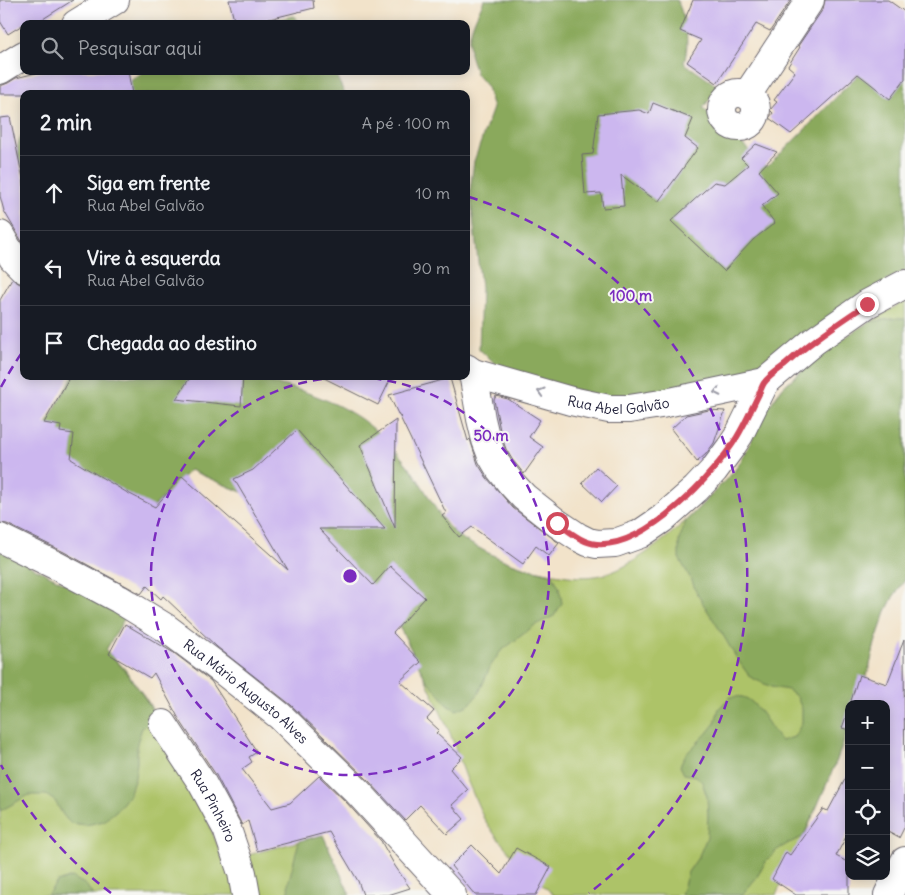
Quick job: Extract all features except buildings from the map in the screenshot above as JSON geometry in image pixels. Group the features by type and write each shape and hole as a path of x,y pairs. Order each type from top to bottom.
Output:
{"street":[{"path":"82,20 115,0"},
{"path":"747,95 810,0"},
{"path":"0,70 20,58"},
{"path":"0,236 13,258 20,265"},
{"name":"Rua Abel Galvão","path":"470,374 486,440 492,456 511,483 524,497 578,537 597,544 615,543 640,534 662,519 714,470 731,447 765,382 814,341 867,304 905,284"},
{"name":"Rua Abel Galvão","path":"470,370 571,401 609,409 661,404 765,382"},
{"name":"Rua Mário Augusto Alves","path":"0,538 119,599 166,628 222,670 280,716 358,792 452,895"},
{"name":"Rua Pinheiro","path":"163,724 202,783 227,829 242,873 246,895"},
{"path":"888,895 905,861"}],"green space":[{"path":"484,0 677,0 683,15 687,39 684,63 719,87 703,108 767,167 905,27 905,270 852,302 769,362 756,370 736,377 616,401 508,371 498,366 479,349 481,288 470,191 474,161 493,108 487,87 476,74 470,54 470,34"},
{"path":"294,16 296,20 274,20"},
{"path":"139,75 336,75 343,90 118,90"},
{"path":"20,138 20,160 18,150"},
{"path":"905,301 905,580 886,611 858,700 845,700 845,723 837,760 800,846 776,895 554,895 520,865 484,819 450,733 405,637 385,603 366,578 323,540 251,496 190,470 147,514 75,380 257,380 321,398 357,417 392,447 411,470 442,519 463,540 503,560 530,569 568,576 587,577 605,574 623,567 657,545 678,528 721,486 737,467 771,404 784,386 831,348"},
{"path":"898,318 905,319 905,580 886,611 858,700 845,700 845,738 803,837 777,850 766,861 757,877 742,895 681,895 688,872 699,856 707,837 708,815 707,797 702,782 696,776 684,774 680,766 686,754 715,723 719,708 730,697 742,697 753,703 781,741 794,737 802,723 802,709 797,697 788,690 771,687 750,677 697,594 679,558 679,540 686,521 735,470 768,408 784,386 827,351 869,322"},
{"path":"71,380 257,380 294,388 346,410 370,426 387,441 409,467 440,516 454,532 473,545 504,560 532,570 552,574 559,587 562,603 554,616 535,625 500,652 490,667 479,693 470,704 457,710 448,706 425,678 405,637 385,603 366,578 323,540 251,496 190,470 147,514 36,442"},
{"path":"0,551 127,614 106,650 124,668 147,700 194,786 224,864 248,855 323,835 350,895 0,895"},
{"path":"0,551 127,614 106,650 121,666 157,717 142,728 137,743 135,778 129,795 118,809 104,821 86,825 70,823 55,801 46,795 29,795 0,811"},
{"path":"323,835 350,895 289,895 288,884 299,841"},
{"path":"72,877 86,885 93,895 48,895 57,882"}],"route":[{"path":"557,523 588,542 605,544 615,543 640,534 662,519 714,470 738,435 765,382 814,341 867,304"}]}
